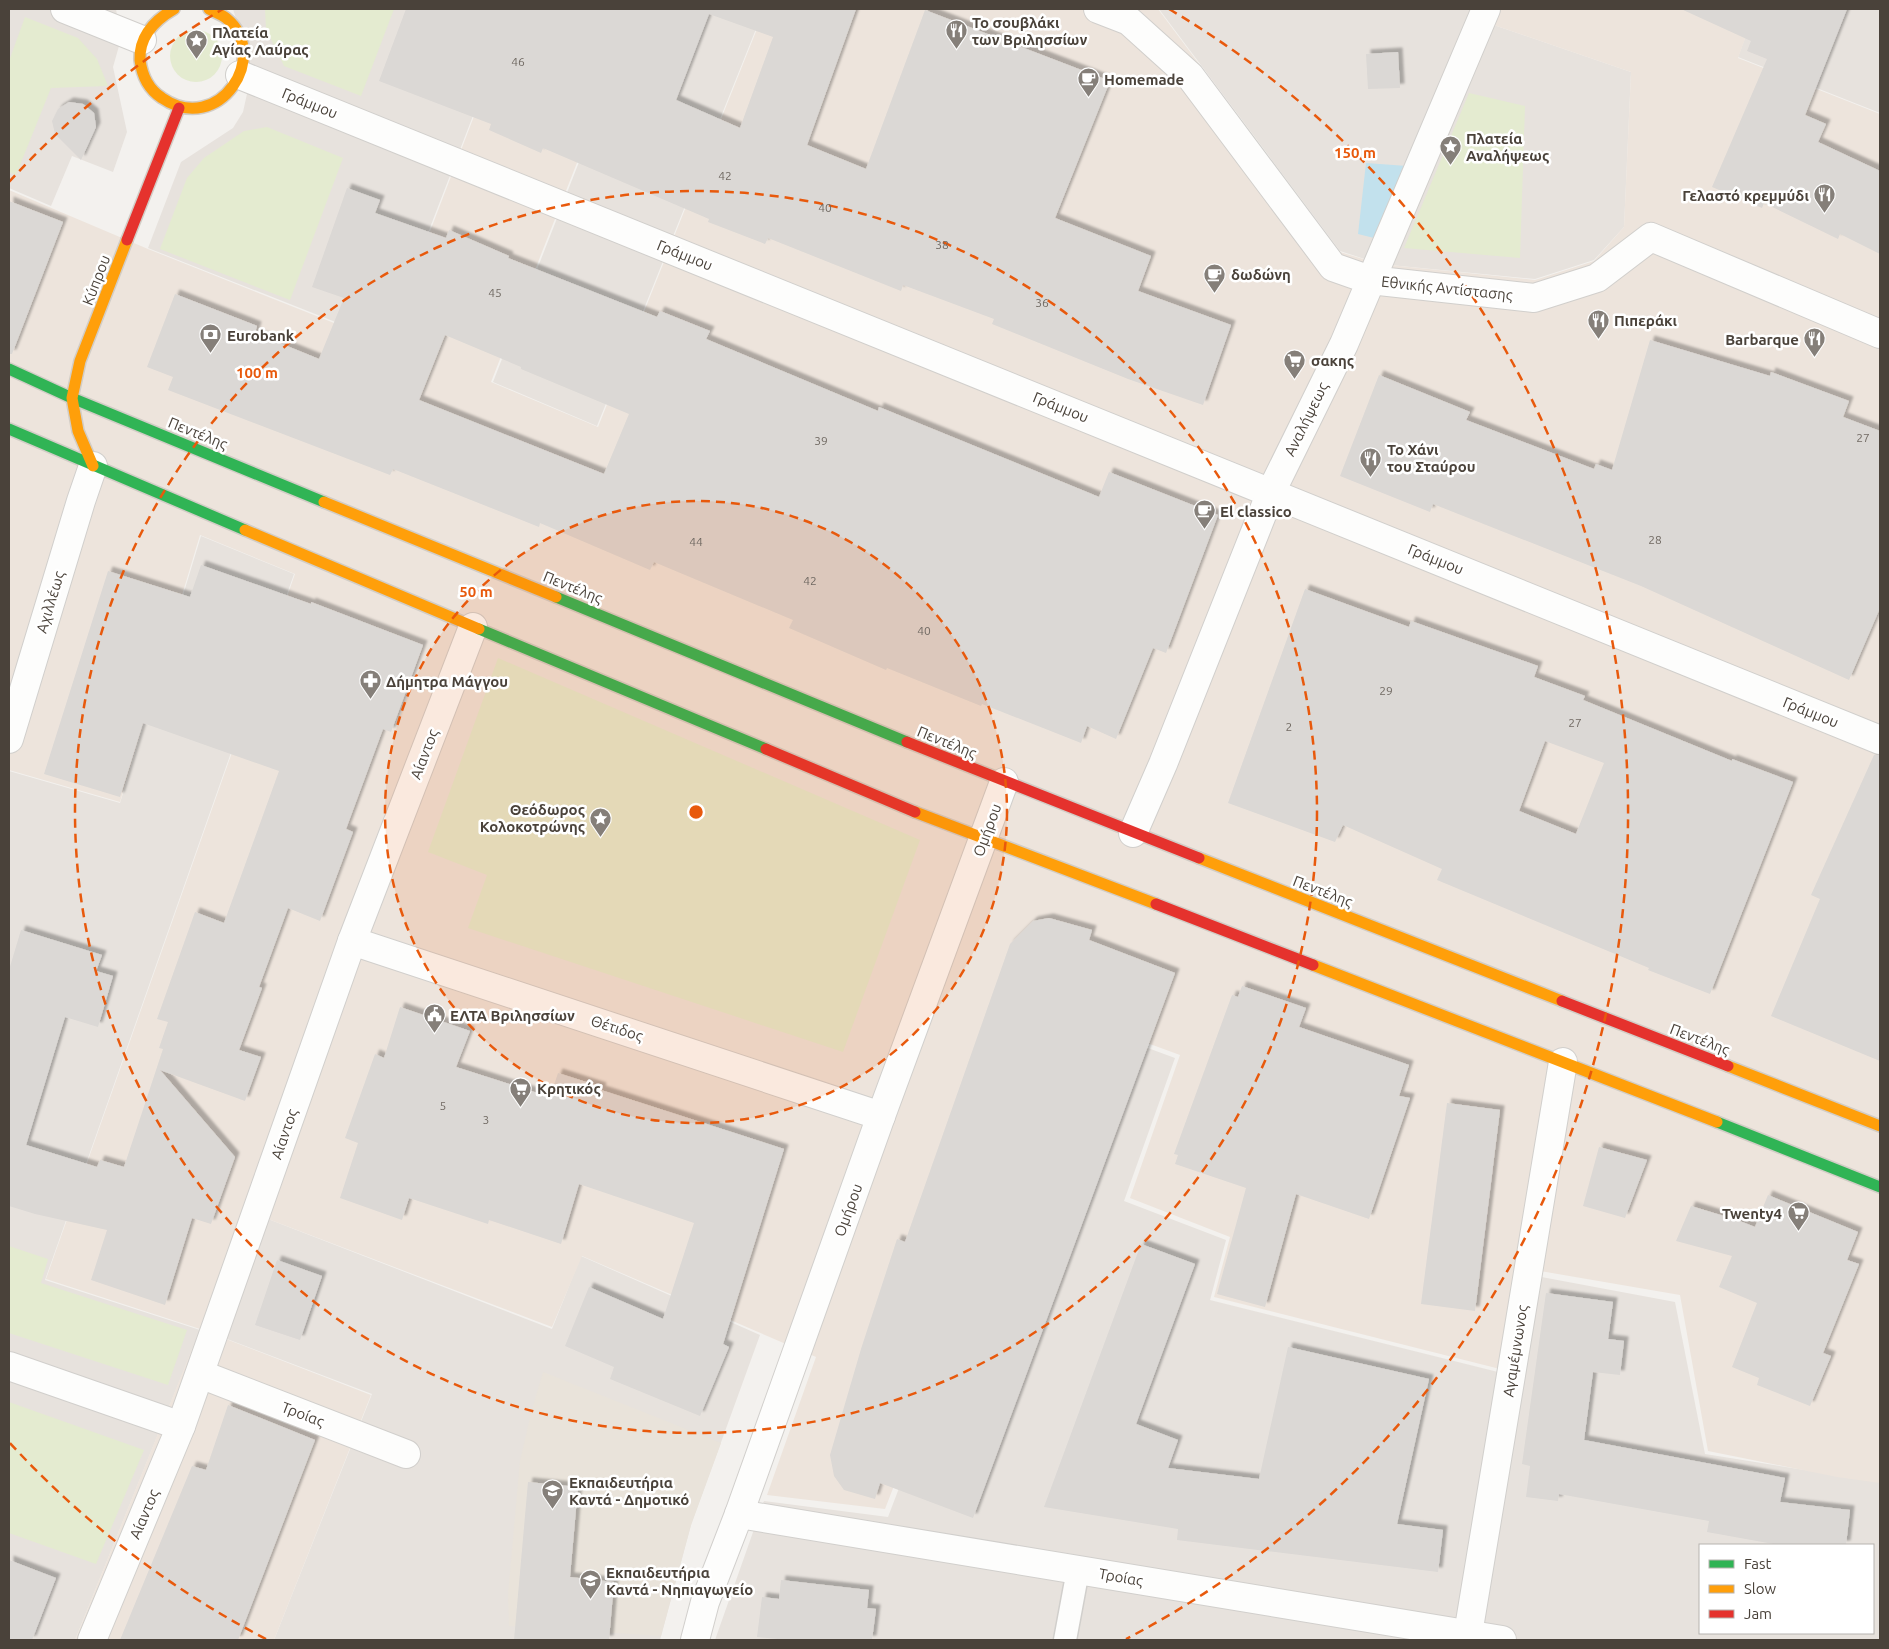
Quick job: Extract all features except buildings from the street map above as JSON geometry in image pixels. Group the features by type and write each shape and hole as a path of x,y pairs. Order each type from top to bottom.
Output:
{"main road":[{"path":"174,9 164,13 151,24 142,40 140,61 145,82 159,98 179,108 194,109 209,106 222,99 234,88 240,75 243,60 242,45 236,31 228,20 213,9"},
{"name":"Κύπρου","path":"93,466 78,431 72,398 80,361 179,108"},
{"name":"Πεντέλης","path":"9,369 72,398 1004,782 1880,1126"},
{"path":"9,429 906,808 1563,1062 1880,1187"}],"street":[{"path":"65,9 142,40"},
{"name":"Εθνικής Αντίστασης","path":"1098,9 1129,21 1190,76 1333,267 1370,280 1534,298 1597,278 1651,237 1880,334"},
{"name":"Αναλήψεως","path":"1133,833 1163,764 1271,492 1344,344 1486,9"},
{"name":"Γράμμου","path":"240,75 1880,740"},
{"name":"Αχιλλέως","path":"9,739 93,466"},
{"name":"Αίαντος","path":"92,1640 181,1426 352,941 472,626"},
{"name":"Ομήρου","path":"695,1640 705,1602 739,1514 881,1116 1004,782"},
{"name":"Θέτιδος","path":"352,941 881,1116"},
{"name":"Αγαμέμνωνος","path":"1467,1638 1563,1062"},
{"path":"9,1366 181,1426"},
{"name":"Τροίας","path":"200,1374 406,1454"},
{"name":"Τροίας","path":"739,1514 1078,1570 1467,1638 1502,1640"}],"lane":[{"path":"1065,1640 1078,1570"}],"shaded area":[{"path":"9,9 116,9 121,39 113,67 127,132 113,172 72,156 51,206 9,188"},
{"path":"233,9 514,9 386,342 148,248 181,162 233,128 243,112 252,71"},
{"path":"515,9 525,9 622,48 491,382 598,427 765,9 1158,9 1340,252 1380,264 1535,280 1594,261 1624,227 1631,72 1488,23 1479,9 1756,9 1738,58 1880,114 1880,1483 1837,1477 1708,1451 1680,1295 1517,1267 1500,1369 1214,1297 1230,1237 1130,1198 1180,1055 1076,1017 885,1509 767,1495 816,1357 582,1256 552,1327 268,1219 226,1339 371,1395 274,1640 75,1640 200,1329 46,1279 295,574 200,535 120,802 9,770 9,731 22,685 9,683 9,190 148,249 387,344"},
{"path":"528,9 764,9 597,426 493,382 624,47"},
{"path":"1159,9 1479,9 1488,23 1631,72 1624,227 1594,260 1535,279 1380,264 1340,251"},
{"path":"1756,9 1880,9 1880,113 1738,57"},
{"path":"201,536 294,574 45,1280 200,1330 75,1640 9,1640 9,771 120,803"},
{"path":"1077,1022 1175,1058 1124,1201 1226,1240 1210,1300 1502,1373 1520,1273 1675,1302 1705,1454 1880,1482 1880,1640 715,1640 764,1501 888,1517"},
{"path":"268,1219 552,1329 581,1256 760,1335 691,1525 660,1640 274,1640 372,1394 227,1339"},
{"path":"543,1372 721,1443 691,1525 661,1636 509,1626 508,1594 520,1461"}],"green space":[{"path":"265,9 394,9 361,96 284,66 266,29"},
{"path":"25,17 78,38 97,59 108,86 51,88 16,175 9,172 9,61"},
{"name":"Πλατεία Αγίας Λαύρας","path":"196,30 206,32 214,38 220,46 222,56 220,66 214,74 206,80 196,82 186,80 178,74 172,66 170,56 172,46 178,38 186,32"},
{"path":"1469,93 1525,106 1520,258 1404,248"},
{"path":"267,127 343,158 290,300 160,249 187,178 204,158 244,131"},
{"path":"498,658 920,840 843,1052 468,928 487,875 428,852"},
{"path":"9,1246 48,1259 41,1283 187,1330 168,1385 9,1333"},
{"path":"9,1402 144,1450 96,1564 9,1533"}],"water":[{"path":"1366,163 1407,166 1378,239 1358,234"}],"traffic: fast":[{"path":"9,369 72,398 324,502"},
{"path":"9,429 245,530"},
{"path":"556,597 907,742"},
{"path":"479,629 766,749"},
{"path":"1717,1122 1880,1187"}],"traffic: slow":[{"path":"174,9 161,18 145,36 140,51 140,60 144,77 153,91 162,98 183,107 203,107 219,100 233,86 241,70 243,52 239,34 226,18 209,9"},
{"path":"93,466 78,431 72,398 80,361 127,240"},
{"path":"324,502 556,597"},
{"path":"245,530 479,629"},
{"path":"915,812 1156,904"},
{"path":"1199,858 1562,1001"},
{"path":"1313,965 1717,1122"},
{"path":"1728,1066 1880,1126"}],"traffic: jam":[{"path":"127,240 179,108"},
{"path":"907,742 1199,858"},
{"path":"766,749 915,812"},
{"path":"1156,904 1313,965"},
{"path":"1562,1001 1728,1066"}],"place":[{"name":"Το σουβλάκι των Βριλησσίων","path":"956,50"},
{"name":"Πλατεία Αγίας Λαύρας","path":"196,60"},
{"name":"Homemade","path":"1088,98"},
{"name":"Πλατεία Αναλήψεως","path":"1450,166"},
{"name":"Γελαστό κρεμμύδι","path":"1825,214"},
{"name":"δωδώνη","path":"1215,293"},
{"name":"Πιπεράκι","path":"1598,339"},
{"name":"Eurobank","path":"211,354"},
{"name":"Barbarque","path":"1815,358"},
{"name":"σακης","path":"1295,379"},
{"name":"Το Χάνι του Σταύρου","path":"1371,477"},
{"name":"El classico","path":"1204,530"},
{"name":"Δήμητρα Μάγγου","path":"370,700"},
{"name":"Θεόδωρος Κολοκοτρώνης","path":"601,837"},
{"name":"ΕΛΤΑ Βριλησσίων","path":"434,1034"},
{"name":"Κρητικός","path":"521,1107"},
{"name":"Twenty4","path":"1798,1232"},
{"name":"Εκπαιδευτήρια Καντά - Δημοτικό","path":"553,1510"},
{"name":"Εκπαιδευτήρια Καντά - Νηπιαγωγείο","path":"590,1600"}]}
